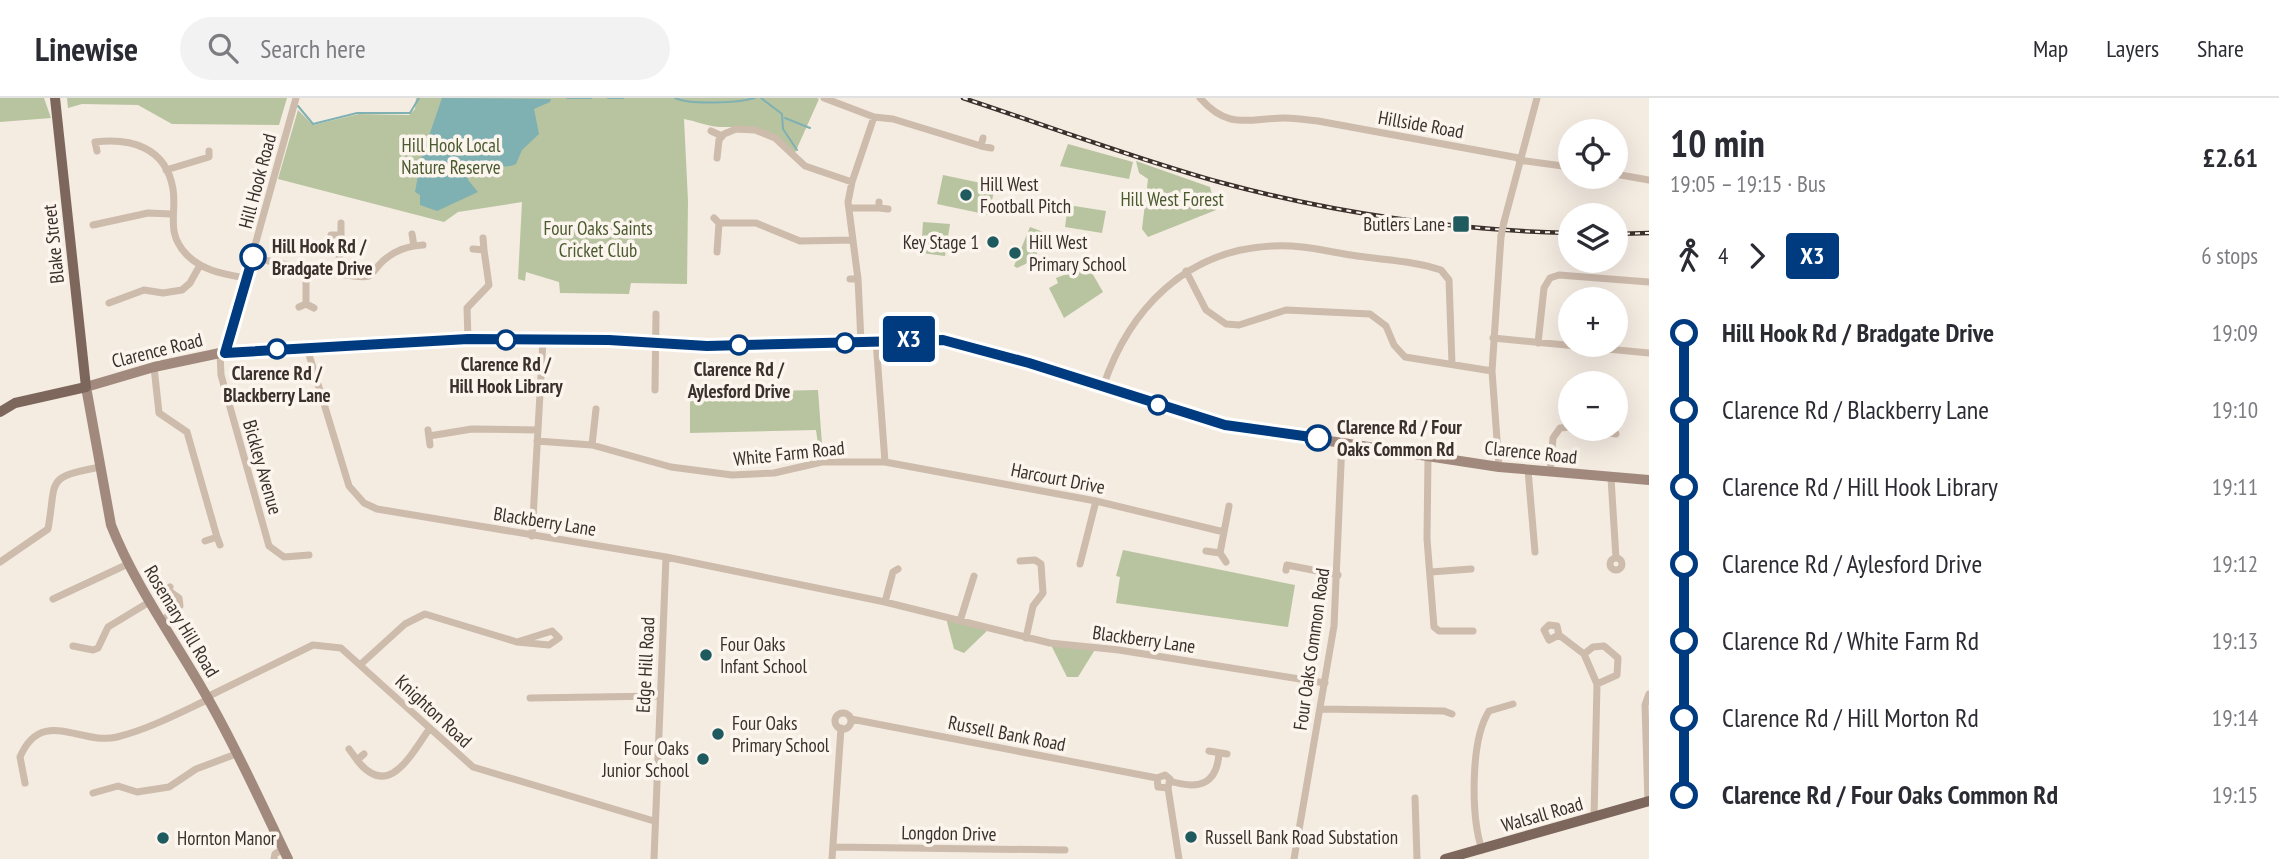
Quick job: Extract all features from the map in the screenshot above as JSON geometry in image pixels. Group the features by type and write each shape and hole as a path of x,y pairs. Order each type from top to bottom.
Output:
{"main road":[{"name":"Blake Street","path":"55,98 86,387"},
{"path":"0,412 15,403 86,387"},
{"name":"Walsall Road","path":"1445,859 1594,817 1648,798"}],"street":[{"name":"Hill Hook Road","path":"223,353 253,257 296,98"},
{"path":"824,98 874,117 893,119 982,142 991,148"},
{"name":"Hillside Road","path":"1200,98 1215,112 1235,121 1286,118 1318,121 1558,165"},
{"path":"1499,467 1492,371 1501,236 1536,98"},
{"path":"861,342 850,208 852,182 874,117"},
{"path":"722,136 736,129 755,130 775,138 805,166 852,182"},
{"path":"711,131 722,136"},
{"path":"717,158 722,136"},
{"path":"84,142 96,146 118,139 135,143 152,153 166,170 173,191 171,214 180,245 210,271 246,278"},
{"path":"166,170 210,157"},
{"path":"1628,176 1649,180"},
{"path":"850,208 882,206"},
{"path":"105,212 107,222"},
{"path":"93,225 148,213 171,214"},
{"path":"718,252 717,220 756,223 800,241 852,240"},
{"path":"338,272 341,223"},
{"path":"331,235 341,234"},
{"path":"253,257 306,269 366,277 392,254 419,245 412,234"},
{"path":"468,339 467,308 489,285 483,238"},
{"path":"1103,387 1114,355 1132,323 1161,291 1186,271 1232,252 1274,246 1441,270 1449,280 1452,364"},
{"path":"473,249 484,250"},
{"path":"110,303 145,290 163,293 182,290 190,283 200,265"},
{"path":"306,269 303,306 314,309"},
{"path":"1186,271 1206,310 1220,322 1239,325 1286,310 1370,314 1381,321 1394,345 1405,357 1492,371"},
{"path":"1538,343 1544,288 1550,278 1559,275 1649,282"},
{"path":"655,390 656,313"},
{"path":"1493,338 1649,353"},
{"name":"Clarence Road","path":"86,387 154,367 223,353 468,339 609,340 656,345 943,340 1225,425 1499,467 1649,480"},
{"path":"532,536 543,340"},
{"path":"876,341 885,462"},
{"name":"Blackberry Lane","path":"307,348 349,486 364,503 377,509 666,557 885,602 1027,638 1325,683"},
{"name":"Bickley Avenue","path":"223,353 221,375 269,547 284,557 311,554"},
{"path":"154,367 159,413 187,432 218,541 205,541"},
{"name":"Rosemary Hill Road","path":"86,387 111,525 128,564 208,698 285,854"},
{"path":"592,445 596,409"},
{"path":"430,446 429,433 472,429 538,430"},
{"path":"1550,472 1553,438 1558,431"},
{"name":"White Farm Road","path":"537,441 592,445 659,464 732,475 774,473 822,462 885,462"},
{"name":"Four Oaks Common Road","path":"1294,859 1325,683 1338,575 1342,441"},
{"path":"1428,457 1427,539 1434,627 1439,631 1473,631"},
{"name":"Harcourt Drive","path":"885,462 1096,500 1223,533"},
{"path":"0,562 48,529 52,488 57,480 66,474 100,467"},
{"path":"1528,470 1535,552"},
{"path":"1611,478 1616,558"},
{"path":"1080,564 1096,500"},
{"path":"1226,562 1220,553 1229,506"},
{"path":"1206,551 1220,553"},
{"name":"Edge Hill Road","path":"654,859 666,557"},
{"path":"1020,561 1039,561 1042,573 1043,593 1032,606 1027,638"},
{"path":"53,599 128,564"},
{"path":"1287,565 1338,575"},
{"path":"885,602 893,572 898,569"},
{"path":"1431,572 1471,569"},
{"path":"960,621 974,576"},
{"path":"162,621 180,606 178,598 168,590 170,587"},
{"path":"72,646 93,650 98,648 108,626 151,601"},
{"path":"361,664 405,624 425,614 517,642 549,645 559,638 552,631 517,642"},
{"path":"1559,635 1584,654 1597,684 1594,817"},
{"name":"Knighton Road","path":"26,779 19,766 24,748 45,732 61,730 110,738 208,698 313,645 341,648 473,767 654,821"},
{"path":"1584,654 1593,647 1604,646 1618,658 1617,675 1597,684"},
{"path":"1648,798 1645,705 1649,694"},
{"path":"530,698 660,696"},
{"path":"1482,850 1477,833 1478,736 1489,712 1513,704"},
{"path":"1320,709 1444,711 1452,714"},
{"path":"845,713 851,719 848,727 841,728 835,723 837,715 845,713"},
{"name":"Russell Bank Road","path":"851,719 1157,778 1158,786 1169,785"},
{"path":"349,749 360,757 365,770 377,776 388,776 397,772 430,728"},
{"path":"832,859 841,728"},
{"path":"1179,859 1169,785 1194,785 1217,777 1223,754 1209,751"},
{"path":"93,793 118,786 137,792 169,787 196,768 236,754"},
{"path":"1415,798 1417,859"},
{"name":"Longdon Drive","path":"833,847 1065,850"},
{"path":"274,859 275,854 285,854"}],"green space":[{"path":"0,98 44,98 51,118 0,122"},
{"path":"67,98 287,98 279,125 172,124 138,105 82,104 68,108"},
{"name":"Hill Hook Local Nature Reserve","path":"416,98 819,99 794,155 777,138 762,130 716,127 684,119 688,201 687,284 631,283 629,294 560,293 559,282 526,272 525,281 518,279 522,202 458,212 444,222 278,179 298,110 313,125 359,114 409,115 415,109"},
{"path":"1068,144 1133,162 1129,179 1060,166"},
{"name":"Hill West Forest","path":"1136,161 1210,187 1216,210 1148,237 1142,229 1148,179 1139,173"},
{"name":"Hill West Football Pitch","path":"943,175 995,186 989,215 937,204"},
{"name":"Hill West Football Pitch","path":"1068,205 1106,211 1102,233 1065,227"},
{"path":"923,222 950,224 945,256 921,253"},
{"path":"1030,227 1046,233 1034,260 1017,268 1014,266"},
{"path":"1088,266 1103,292 1064,318 1049,288 1058,283 1056,278"},
{"path":"818,390 823,458 820,459 816,430 690,433 690,393"},
{"path":"1123,550 1295,585 1288,627 1116,603 1120,577 1116,576"},
{"path":"946,618 989,629 964,653 954,649"},
{"path":"1050,643 1096,648 1078,677 1067,677"}],"water":[{"path":"442,98 551,99 534,109 539,134 522,150 516,164 504,167 483,166 469,161 468,180 478,192 437,211 420,205 420,195 415,192 421,159"}],"waterway":[{"path":"298,106 313,124 357,113 410,113 419,98"},
{"path":"567,98 575,98"},
{"path":"577,98 591,98"},
{"path":"608,98 623,98"},
{"path":"675,98 691,102 755,98"},
{"path":"761,98 782,114 783,129 797,150"},
{"path":"785,118 810,128"}],"railway":[{"path":"963,98 1187,173 1305,203 1437,224 1558,232"},
{"path":"1628,234 1649,233"}],"bus line":[{"name":"X3","path":"253,257 225,353 414,340 609,340 656,345 707,346 843,343 918,338 967,345 1225,425 1318,438"}],"place":[{"name":"Hill West Football Pitch","path":"966,195"},
{"name":"Butlers Lane","path":"1461,224"},
{"name":"Key Stage 1","path":"993,242"},
{"name":"Hill West Primary School","path":"1015,253"},
{"name":"Hill Hook Rd / Bradgate Drive","path":"253,257"},
{"name":"Clarence Rd / Hill Hook Library","path":"506,340"},
{"name":"Clarence Rd / Aylesford Drive","path":"739,345"},
{"name":"Clarence Rd / Blackberry Lane","path":"277,349"},
{"name":"Clarence Rd / Four Oaks Common Rd","path":"1318,438"},
{"name":"Four Oaks Infant School","path":"706,655"},
{"name":"Four Oaks Primary School","path":"718,734"},
{"name":"Four Oaks Junior School","path":"703,759"},
{"name":"Russell Bank Road Substation","path":"1191,837"},
{"name":"Hornton Manor","path":"163,838"}],"park label":[{"name":"Four Oaks Saints Cricket Club","path":"598,239"}]}
